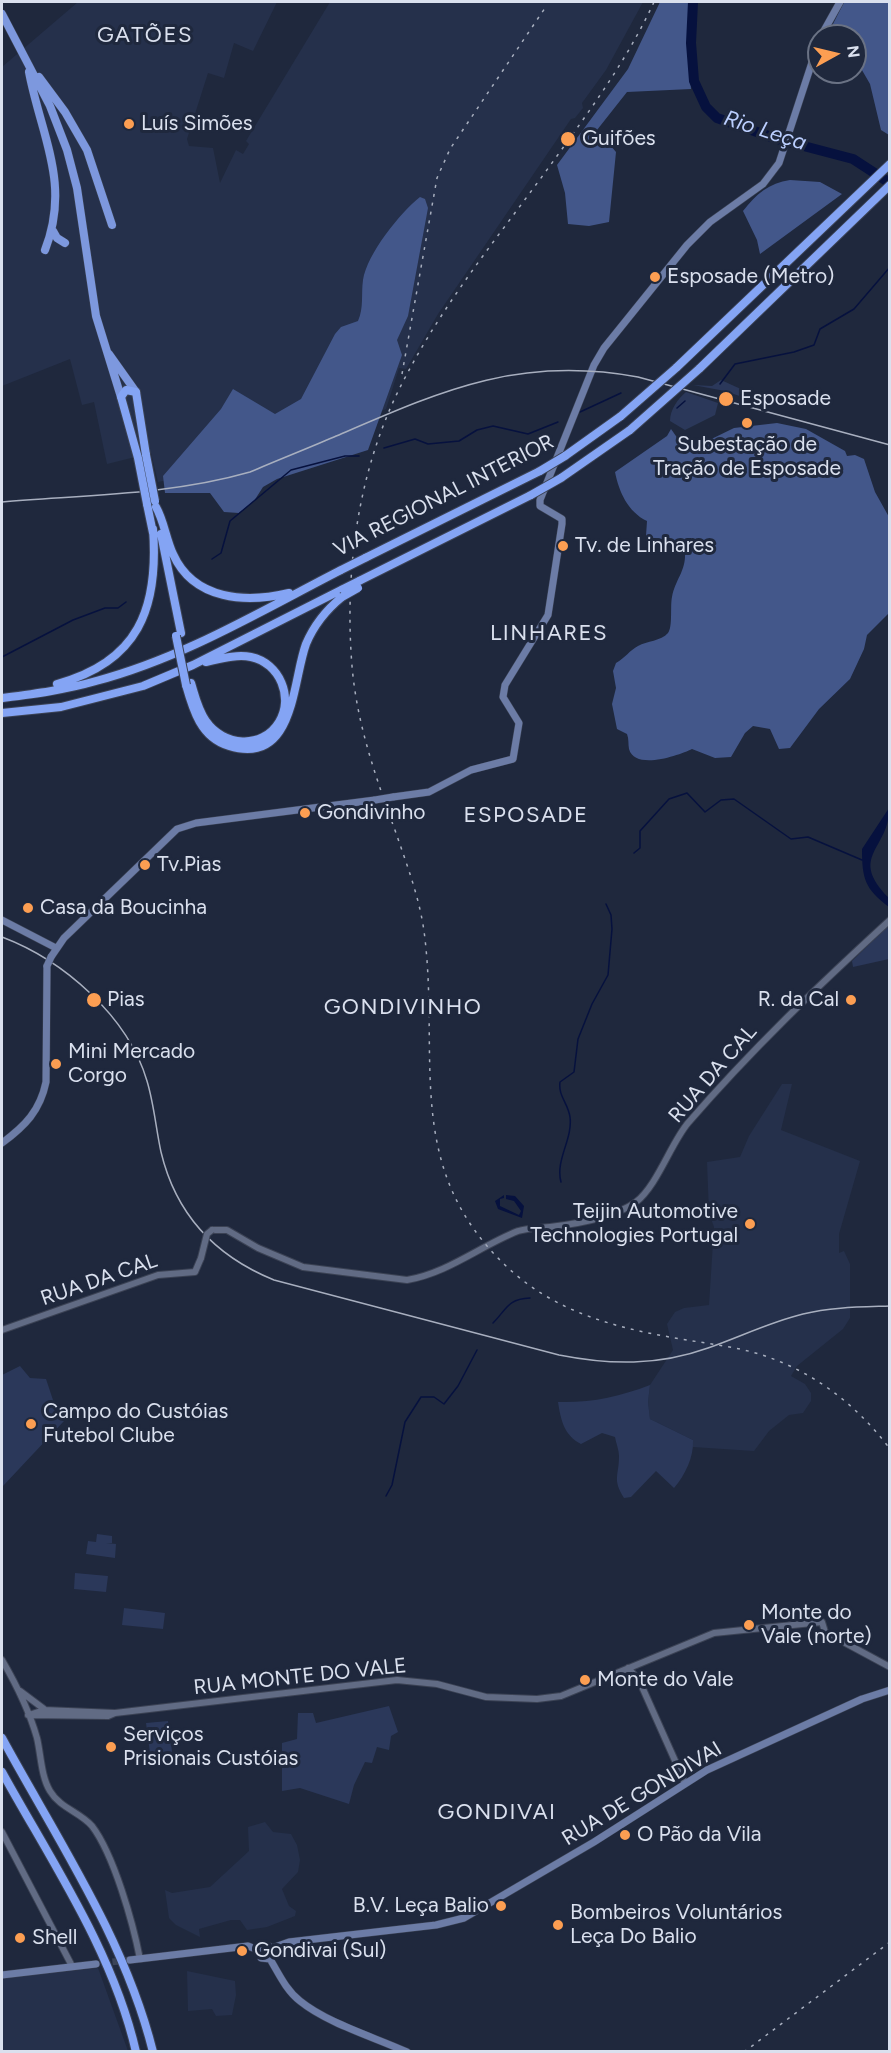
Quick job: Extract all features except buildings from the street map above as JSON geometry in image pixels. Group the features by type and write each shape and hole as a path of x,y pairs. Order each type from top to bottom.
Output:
{"highway":[{"path":"2,14 55,120 75,173 95,301 105,345 116,365 136,392 142,456"},
{"path":"27,61 65,112 87,150 112,225"},
{"path":"27,61 54,168 57,194 53,231 45,250"},
{"path":"55,120 74,176 96,316 120,397 142,456 178,635"},
{"name":"VIA REGIONAL INTERIOR","path":"2,698 94,682 155,662 194,646 540,471 565,456 621,416 676,368 890,164"},
{"name":"VIA REGIONAL INTERIOR","path":"2,713 62,707 109,696 193,665 343,593 561,478 630,430 699,369 890,185"},
{"path":"53,231 57,238 65,243"},
{"path":"120,397 126,390 136,392"},
{"path":"45,691 100,668 125,647 136,633 147,610 153,589 155,565 153,504"},
{"path":"153,504 175,557 188,574 210,590 234,598 253,600 307,587"},
{"path":"153,530 197,719 215,740 243,749 265,743 279,732 289,717 302,658 311,634 323,615 343,593"},
{"path":"189,684 206,721 227,739 242,742 263,737 274,729 283,715 286,695 284,688 280,678 268,664 251,657 239,657 193,665"},
{"path":"2,1738 95,1905 132,1987 153,2052"},
{"path":"2,1772 102,1957 127,2019 136,2052"}],"main road":[{"path":"828,24 840,2"},
{"path":"2,1143 32,1118 42,1101 46,1083 47,966 56,948 177,829 196,823 429,792 471,770 513,759 519,723 503,697 505,685 548,615 562,519 540,506 540,500 594,365 630,312 687,245 710,222 763,184 779,164 807,77"},
{"path":"2,920 56,948"},
{"name":"RUA DE GONDIVAI","path":"130,1960 248,1946 258,1950 265,1944 273,1948 289,1942 436,1926 464,1918 594,1842 707,1770 842,1708 890,1690"},
{"path":"273,1948 270,1959 285,1984 301,2002 407,2052"},
{"path":"258,1950 261,1958 270,1959"},
{"path":"2,1975 96,1964"}],"street":[{"name":"RUA DA CAL","path":"2,1330 158,1275 195,1272 201,1258 205,1238 212,1230 227,1230 258,1248 303,1268 407,1280 423,1277 464,1259 520,1230 564,1225 625,1209 641,1198 686,1125 787,1014 890,920"},
{"name":"RUA MONTE DO VALE","path":"28,1715 115,1713 397,1680 437,1684 486,1697 561,1696 714,1633 822,1622 825,1632 890,1667"},
{"path":"2,1660 20,1691 35,1734 50,1792 61,1804 84,1819 100,1839 122,1893 140,1959"},
{"path":"628,1668 639,1680 685,1783"},
{"path":"20,1691 44,1713 35,1734"},
{"path":"2,1832 72,1966"}],"shaded area":[{"path":"78,2 277,2 253,51 234,43 224,78 208,73 187,139 189,146 213,148 220,183 236,150 243,154 249,144 246,141 330,2 643,2 606,70 582,103 583,108 575,118 571,119 438,314 406,369 399,368 386,409 252,463 158,482 151,453 107,464 94,402 82,405 70,359 2,386 2,67"},
{"path":"660,2 691,2 687,42 691,89 627,92 597,130 616,152 609,222 589,226 568,224 565,193 557,165 628,69"},
{"path":"844,2 889,2 889,135 881,130 867,79 867,24 833,24"},
{"path":"790,180 820,182 842,194 760,254 757,240 743,211 763,190"},
{"path":"420,197 425,199 428,208 408,316 397,340 402,355 368,450 277,479 263,487 254,501 239,513 224,512 210,493 165,493 163,476 221,409 233,389 275,414 301,399 335,334 341,327 358,321 362,306 363,280 371,258 394,223"},
{"path":"721,380 765,400 766,405 725,391 693,385 712,386"},
{"path":"686,392 718,403 715,415 685,430 670,421 671,412"},
{"path":"777,423 806,429 845,451 847,456 855,455 864,459 875,492 889,517 889,613 867,635 864,649 850,679 819,709 790,748 779,749 770,729 753,726 745,733 731,757 715,758 692,749 658,760 640,759 633,756 629,749 627,734 617,729 612,704 616,688 613,671 616,663 635,648 662,638 670,630 672,597 684,565 685,553 679,545 646,536 647,521 625,501 615,472 667,436 671,429 683,446 695,447 734,428"},
{"path":"889,808 888,822 874,853 871,872 877,884 889,898 889,907 875,895 866,882 862,849"},
{"path":"889,925 889,959 853,967 852,961"},
{"path":"782,1084 792,1084 781,1130 860,1161 839,1234 839,1253 844,1251 850,1264 850,1318 843,1329 797,1366 791,1376 805,1384 811,1393 811,1401 803,1413 789,1415 769,1431 754,1451 693,1447 693,1440 650,1419 648,1402 650,1385 673,1350 667,1324 675,1312 684,1308 709,1305 714,1227 709,1213 707,1162 740,1157 749,1136"},
{"path":"504,1195 504,1198 500,1199 500,1206 519,1215 521,1211 514,1201 506,1199 506,1195 515,1196 524,1206 522,1218 498,1209 495,1201"},
{"name":"Campo do Custóias Futebol Clube","path":"20,1366 30,1378 46,1379 56,1409 64,1421 3,1486 2,1375"},
{"path":"650,1385 648,1402 650,1419 693,1440 692,1453 685,1472 674,1488 656,1471 631,1497 624,1498 617,1482 619,1451 615,1437 602,1433 581,1444 564,1427 558,1402 604,1398"},
{"path":"97,1534 112,1536 112,1543 106,1543 116,1544 115,1558 86,1554 88,1541 96,1542"},
{"path":"75,1573 108,1576 106,1592 74,1589"},
{"path":"124,1608 165,1613 163,1629 122,1625"},
{"path":"389,1706 398,1732 391,1736 389,1750 377,1747 372,1763 365,1762 354,1785 349,1804 300,1788 282,1791 282,1743 297,1739 298,1713 313,1713 316,1723"},
{"path":"168,1721 173,1759 151,1761 146,1723"},
{"path":"265,1822 273,1832 291,1834 297,1845 300,1860 298,1872 282,1889 289,1906 296,1911 295,1916 267,1927 247,1930 240,1920 231,1920 199,1929 200,1937 176,1925 169,1918 165,1890 172,1893 210,1887 249,1851 248,1827"},
{"path":"98,1968 128,2051 2,2051 2,1978"},
{"path":"187,1971 235,1981 236,1995 232,2015 216,2016 212,2009 188,2011"}],"waterway":[{"name":"Rio Leça","path":"693,2 691,43 694,81 706,107 717,118 777,139 853,159 890,183"},
{"path":"720,384 735,364 794,352 814,345 820,329 854,309 890,267"},
{"path":"580,412 621,393"},
{"path":"677,408 685,401"},
{"path":"384,448 415,439 428,444 459,441 477,430 493,426 528,434 558,422"},
{"path":"212,559 221,553 230,521 291,470 345,456 359,456"},
{"path":"2,657 73,620 105,608 118,608 126,602"},
{"path":"634,853 640,848 640,831 669,799 687,793 705,812 721,800 734,799 791,839 808,837 862,860"},
{"path":"561,1182 560,1166 569,1133 570,1117 560,1091 560,1082 574,1072 578,1039 592,1004 608,975 612,929 611,915 606,904"},
{"path":"493,1323 516,1300 530,1298"},
{"path":"386,1496 392,1485 405,1422 421,1397 434,1397 444,1404 458,1386 477,1350"}],"tunnel":[{"path":"102,1963 130,1960"}],"tram line":[{"path":"2,502 158,490 220,480 250,472 446,392 517,374 555,371 595,371 638,377 890,445"},
{"path":"2,937 48,960 90,993 109,1013 125,1034 138,1057 147,1081 161,1152 168,1175 188,1214 216,1246 234,1259 274,1280 559,1355 615,1362 652,1361 689,1354 779,1321 814,1312 890,1306"}],"railway":[{"path":"654,2 633,43 597,100 478,262 441,317 407,374 391,408 366,479 353,553 350,629 358,709 368,751 409,872 423,925 428,984 432,1111 439,1151 452,1190 473,1228 505,1265 525,1282 567,1307 590,1317 637,1331 759,1354 797,1370 832,1391 848,1404 890,1449"},
{"path":"402,374 437,178 450,149 545,8"},
{"path":"744,2052 890,1942"}],"place":[{"name":"Luís Simões","path":"129,124"},
{"name":"Guifões","path":"568,139"},
{"name":"Esposade (Metro)","path":"655,277"},
{"name":"Esposade","path":"726,399"},
{"name":"Subestação de Tração de Esposade","path":"747,423"},
{"name":"Tv. de Linhares","path":"563,546"},
{"name":"Gondivinho","path":"305,813"},
{"name":"Tv.Pias","path":"145,865"},
{"name":"Casa da Boucinha","path":"28,908"},
{"name":"Pias","path":"94,1000"},
{"name":"R. da Cal","path":"851,1000"},
{"name":"Mini Mercado Corgo","path":"56,1064"},
{"name":"Teijin Automotive Technologies Portugal","path":"750,1224"},
{"name":"Campo do Custóias Futebol Clube","path":"31,1424"},
{"name":"Monte do Vale (norte)","path":"749,1625"},
{"name":"Monte do Vale","path":"585,1680"},
{"name":"Serviços Prisionais Custóias","path":"111,1747"},
{"name":"O Pão da Vila","path":"625,1835"},
{"name":"B.V. Leça Balio","path":"501,1906"},
{"name":"Bombeiros Voluntários Leça Do Balio","path":"558,1925"},
{"name":"Shell","path":"20,1938"},
{"name":"Gondivai (Sul)","path":"242,1951"}],"district":[{"name":"GATÕES","path":"145,36"},
{"name":"LINHARES","path":"549,634"},
{"name":"ESPOSADE","path":"526,816"},
{"name":"GONDIVINHO","path":"403,1008"},
{"name":"GONDIVAI","path":"497,1813"}]}
